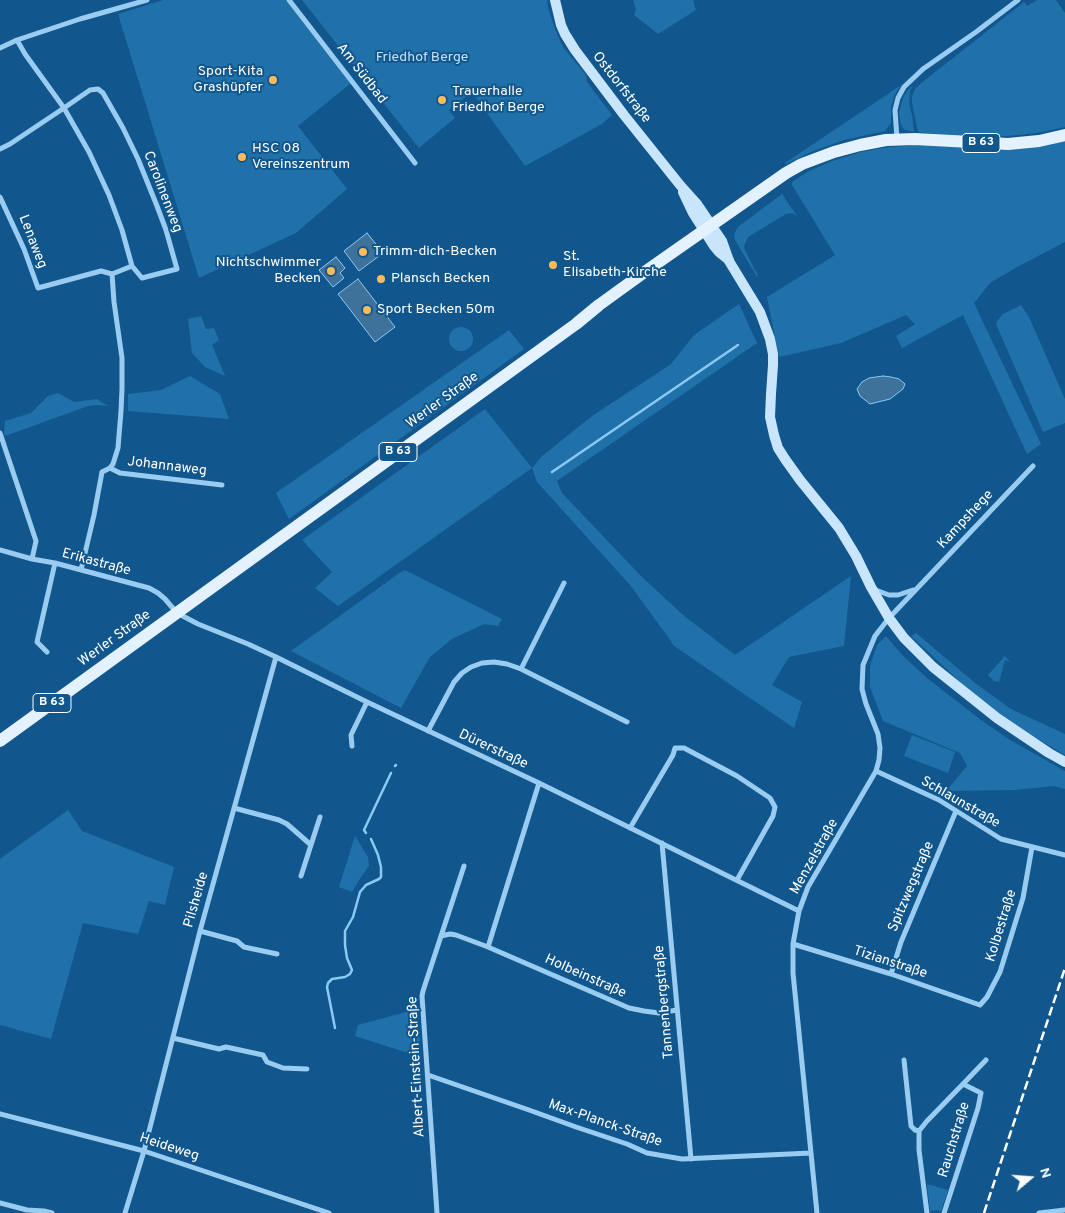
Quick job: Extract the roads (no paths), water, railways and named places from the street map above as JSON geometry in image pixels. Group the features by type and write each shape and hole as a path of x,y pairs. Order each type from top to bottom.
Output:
{"main road":[{"name":"Ostdorfstraße","path":"555,0 561,25 575,50 624,115 697,204 708,228 724,244 729,261 760,312 770,339 773,354 770,417 778,448 795,473 839,528 889,618 908,642 941,674 1004,723 1065,762"},
{"name":"Werler Straße","path":"0,740 576,324 638,276 781,176 802,164 860,144 897,139 1008,144 1039,141 1065,135"}],"street":[{"path":"0,48 17,40 80,19 147,0"},
{"name":"Am Südbad","path":"289,0 415,163"},
{"path":"897,139 895,110 904,86 923,69 1018,0"},
{"path":"17,40 64,108 89,152 109,195 122,230 132,266"},
{"name":"Carolinenweg","path":"64,108 90,90 98,89 103,93 138,159 166,230 177,269 142,278 132,266"},
{"path":"0,149 64,108"},
{"name":"Lenaweg","path":"0,197 24,249 38,288 101,271 112,274 132,266"},
{"path":"81,570 102,472 113,464 118,448 122,358 112,274"},
{"path":"0,433 36,541 32,559"},
{"name":"Kampshege","path":"889,618 1033,466"},
{"name":"Johannaweg","path":"110,468 120,473 222,485"},
{"name":"Erikastraße","path":"0,550 149,588 166,599 177,612"},
{"path":"47,652 37,642 55,563"},
{"path":"521,669 564,583"},
{"path":"871,587 889,595 904,594 916,589"},
{"name":"Dürerstraße","path":"177,612 198,624 276,657 799,911"},
{"name":"Menzelstraße","path":"817,1213 793,973 793,944 799,911 811,882 876,772 880,748 878,734 864,697 863,665 875,636 889,618"},
{"name":"Pilsheide","path":"125,1213 144,1151 200,931 276,657"},
{"path":"428,731 454,682 462,673 471,666 494,662 521,669 627,722"},
{"path":"352,746 351,735 367,702"},
{"path":"630,828 673,755 675,748 684,748 737,776 770,798 775,807 773,816 737,880"},
{"name":"Schlaunstraße","path":"876,772 939,800 1001,839 1065,855"},
{"path":"488,947 539,784"},
{"path":"234,808 280,820 311,845"},
{"name":"Spitzwegstraße","path":"891,974 901,942 956,811"},
{"path":"301,876 320,817"},
{"name":"Tannenbergstraße","path":"662,844 691,1159"},
{"name":"Kolbestraße","path":"980,1006 1000,972 1023,898 1032,847"},
{"name":"Albert-Einstein-Straße","path":"437,1213 422,996 464,866"},
{"path":"200,931 237,942 244,947 277,954"},
{"name":"Holbeinstraße","path":"441,936 456,935 488,947 629,1008 659,1012 677,1010"},
{"name":"Tizianstraße","path":"793,944 891,974 980,1006"},
{"path":"173,1038 219,1049 226,1047 264,1055 267,1062 283,1068 307,1069"},
{"name":"Rauchstraße","path":"904,1060 911,1126 919,1132"},
{"name":"Rauchstraße","path":"927,1213 919,1150 919,1132 927,1120 986,1060"},
{"name":"Max-Planck-Straße","path":"428,1075 627,1144 647,1153 682,1159 811,1153"},
{"name":"Rauchstraße","path":"944,1213 978,1108 981,1093 963,1084"},
{"name":"Heideweg","path":"0,1114 144,1151 329,1213"},
{"path":"0,1203 27,1210 52,1213"},
{"path":"1040,1212 1065,1210"}],"waterway":[{"path":"552,472 738,345"},
{"path":"366,833 364,830 391,773"},
{"path":"335,1028 327,987 328,983 332,979 345,977 350,974 352,970 347,958 345,931 353,917 360,892 366,885 381,877 378,855 371,839"}],"railway":[{"path":"984,1213 1065,968"}],"place":[{"name":"Sport-Kita Grashüpfer","path":"273,80"},
{"name":"Trauerhalle Friedhof Berge","path":"442,100"},
{"name":"HSC 08 Vereinszentrum","path":"242,157"},
{"name":"Trimm-dich-Becken","path":"363,252"},
{"name":"St. Elisabeth-Kirche","path":"553,265"},
{"name":"Nichtschwimmer Becken","path":"331,271"},
{"name":"Plansch Becken","path":"381,279"},
{"name":"Sport Becken 50m","path":"367,310"}],"park label":[{"name":"Friedhof Berge","path":"422,58"}]}
